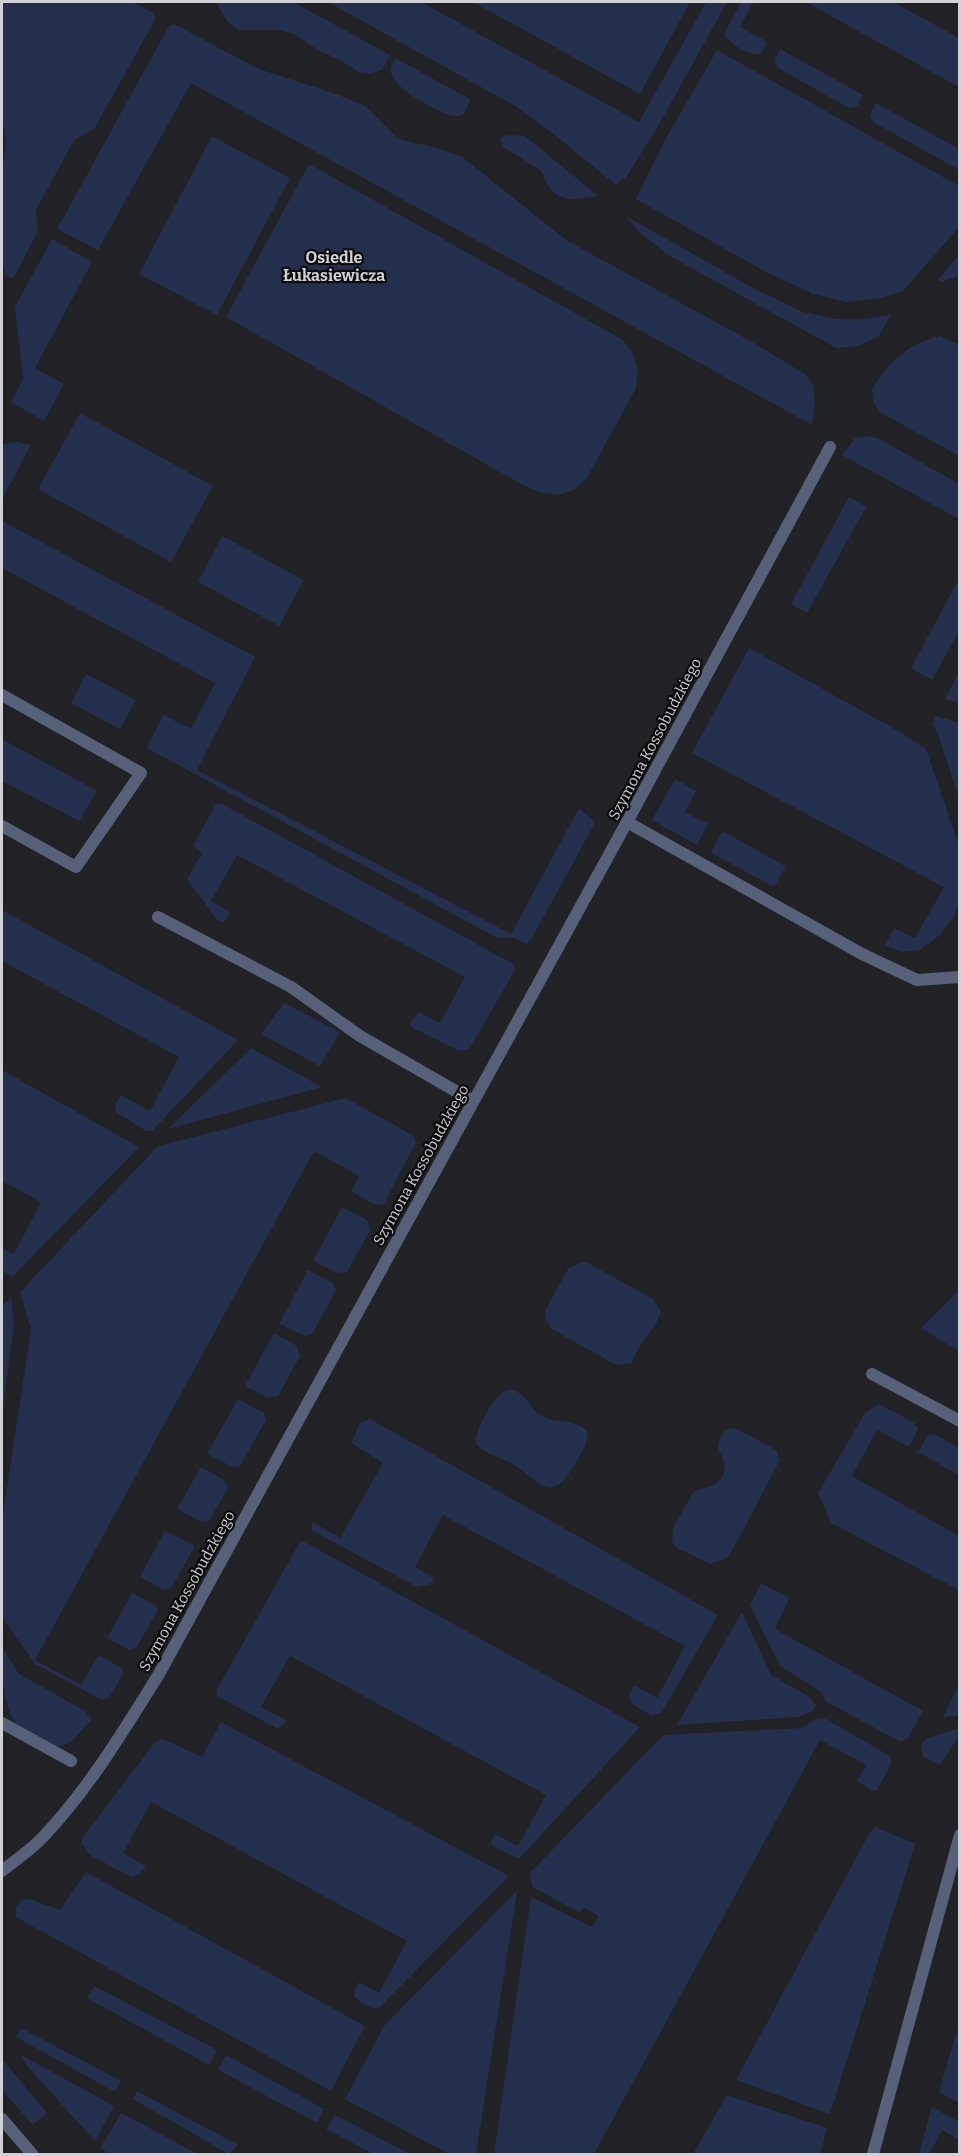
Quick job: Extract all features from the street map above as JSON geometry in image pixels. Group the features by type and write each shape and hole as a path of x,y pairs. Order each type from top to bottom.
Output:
{"street":[{"name":"Szymona Kossobudzkiego","path":"2,1871 43,1838 86,1786 159,1674 627,822 830,447"},
{"path":"2,695 141,773 76,867 2,826"},
{"path":"627,822 862,954 917,980 960,977"},
{"path":"158,917 291,987 360,1036 474,1101"},
{"path":"872,1374 960,1421"},
{"path":"2,1723 71,1761"},
{"path":"873,2154 960,1835"},
{"path":"2,2119 32,2154"}],"shaded area":[{"path":"2,2 132,2 154,13 155,20 94,129 74,140 36,210 38,231 12,279 5,275 2,258 2,178 6,140 2,114"},
{"path":"216,2 293,2 390,55 382,70 360,73 294,34 277,30 239,30 227,21"},
{"path":"328,2 421,2 639,122 706,2 727,2 657,128 627,176 616,185 515,106"},
{"path":"473,2 690,2 640,94"},
{"path":"741,2 753,2 740,27 767,42 761,54 740,48 730,42 724,34"},
{"path":"806,2 893,2 959,38 959,87"},
{"path":"174,24 259,69 365,106 398,139 437,148 462,157 566,240 752,342 805,374 813,385 815,403 812,425 191,83 98,250 57,229 169,26"},
{"path":"780,49 863,95 857,106 849,108 778,68 774,61"},
{"path":"717,50 959,186 959,227 903,291 881,298 847,302 813,294 766,272 636,199 666,138"},
{"path":"395,58 470,99 465,112 456,116 447,114 403,89 391,73"},
{"path":"876,103 959,149 959,170 873,122 870,115"},
{"path":"507,135 525,136 598,196 572,199 559,196 548,185 540,170 503,147 500,138"},
{"path":"212,136 290,178 217,315 139,274"},
{"path":"309,164 623,340 633,354 638,370 636,388 587,478 574,490 557,495 540,492 521,484 226,317"},
{"path":"626,216 753,288 803,312 837,319 864,319 891,315 878,337 858,346 836,348 668,255 640,233"},
{"path":"52,239 92,262 35,368 64,384 44,421 11,402 23,379 15,307"},
{"path":"959,255 959,276 941,282 938,280"},
{"path":"940,336 959,345 959,456 880,412 874,403 872,389 892,362 919,343"},
{"path":"80,413 213,486 171,562 38,489"},
{"path":"865,436 878,438 959,484 959,519 842,455 855,438"},
{"path":"17,442 31,445 2,499 2,447 5,444"},
{"path":"849,497 866,507 807,613 791,604"},
{"path":"2,521 255,657 197,770 511,934 579,808 594,821 594,825 532,938 526,944 515,938 497,938 147,748 163,715 191,729 215,683 2,568"},
{"path":"222,536 304,580 279,626 198,582"},
{"path":"959,579 959,631 932,680 911,668"},
{"path":"749,648 900,732 926,749 959,846 959,904 953,918 940,935 920,950 902,952 885,945 894,928 915,938 944,887 692,753"},
{"path":"959,672 959,703 945,699"},
{"path":"86,674 136,700 120,729 71,703"},
{"path":"936,716 959,723 959,799 939,737 932,723"},
{"path":"2,739 97,791 79,821 2,781"},
{"path":"675,779 696,791 685,812 708,824 697,845 652,820"},
{"path":"216,804 222,804 513,964 515,970 470,1048 459,1051 411,1027 410,1024 418,1012 440,1023 465,977 237,855 211,901 230,912 224,922 218,921 187,879 202,853 193,846"},
{"path":"722,831 786,866 774,887 711,853"},
{"path":"2,910 238,1040 152,1131 146,1131 116,1112 115,1105 121,1095 150,1111 179,1057 2,961"},
{"path":"284,1003 340,1032 320,1066 261,1034"},
{"path":"251,1048 322,1087 168,1129"},
{"path":"2,1070 139,1147 12,1277 2,1270 2,1248 14,1254 41,1202 2,1181"},
{"path":"346,1098 414,1136 416,1142 384,1204 375,1205 351,1191 359,1176 314,1151 35,1660 81,1685 98,1655 122,1668 123,1674 109,1698 102,1700 35,1664 2,1617 2,1520 31,1330 20,1292 158,1146"},
{"path":"342,1207 367,1220 370,1230 347,1272 337,1273 313,1261"},
{"path":"581,1262 588,1263 653,1299 661,1312 632,1363 616,1365 552,1329 547,1321 545,1313 547,1307 568,1269"},
{"path":"308,1270 333,1283 336,1290 313,1333 305,1336 279,1324"},
{"path":"959,1290 959,1351 921,1328"},
{"path":"11,1297 14,1324 2,1415 2,1307"},
{"path":"274,1333 297,1346 300,1356 278,1396 268,1398 245,1386"},
{"path":"510,1389 521,1394 542,1416 576,1424 587,1431 587,1439 577,1461 567,1476 552,1488 538,1483 509,1462 487,1453 476,1444 482,1421 487,1412 498,1397"},
{"path":"238,1399 264,1413 266,1420 240,1466 233,1467 207,1454"},
{"path":"879,1404 913,1422 918,1429 909,1447 877,1430 852,1476 959,1536 959,1590 831,1523 818,1493 865,1413"},
{"path":"370,1419 718,1615 662,1712 652,1716 631,1703 629,1695 634,1685 657,1698 685,1646 443,1515 415,1567 434,1578 430,1584 417,1587 311,1530 313,1522 340,1538 383,1463 351,1443 360,1423"},
{"path":"730,1428 737,1429 776,1450 780,1460 731,1553 726,1559 710,1564 673,1544 673,1528 694,1491 718,1482 724,1473 723,1459 718,1444 724,1431"},
{"path":"934,1434 959,1448 959,1475 918,1452 928,1435"},
{"path":"201,1467 224,1480 228,1488 209,1521 202,1522 177,1509"},
{"path":"165,1531 192,1544 194,1548 171,1588 164,1590 140,1577"},
{"path":"301,1540 640,1727 519,1859 492,1846 491,1842 495,1834 518,1846 546,1795 290,1656 261,1707 287,1721 278,1729 217,1696 216,1691"},
{"path":"761,1583 789,1598 775,1629 923,1711 908,1738 899,1741 825,1701 823,1693 780,1666 750,1605"},
{"path":"132,1593 155,1605 158,1610 136,1648 130,1650 107,1638"},
{"path":"742,1612 771,1675 808,1696 816,1705 813,1711 798,1717 677,1725"},
{"path":"2,1647 19,1674 85,1711 92,1719 70,1743 57,1747 24,1730 14,1721 4,1690"},
{"path":"959,1684 959,1716 943,1717"},
{"path":"817,1718 826,1719 890,1756 891,1764 877,1790 872,1791 857,1781 866,1765 820,1740 594,2154 494,2154 531,1897 592,1927 599,1916 584,1908 579,1912 532,1887 530,1873 663,1735 802,1728"},
{"path":"221,1722 509,1876 380,2007 373,2009 355,1998 355,1990 359,1982 379,1993 407,1941 151,1802 123,1853 146,1866 140,1874 131,1877 90,1855 81,1843 84,1836 155,1742 163,1739 202,1757"},
{"path":"959,1729 959,1736 940,1765 923,1756 921,1746 925,1739"},
{"path":"876,1827 915,1844 830,2114 736,2080 870,1832"},
{"path":"86,1872 365,2026 331,2091 16,1917 16,1907 22,1900 30,1899 60,1910"},
{"path":"517,1891 476,2154 449,2154 345,2099 384,2026"},
{"path":"94,1986 217,2050 209,2065 87,1998"},
{"path":"959,2024 959,2103 939,2092"},
{"path":"21,2028 121,2081 115,2092 16,2037"},
{"path":"21,2055 114,2106 95,2141 28,2067"},
{"path":"226,2055 324,2109 317,2123 218,2070"},
{"path":"2,2059 47,2113 33,2125 2,2090"},
{"path":"137,2091 238,2145 229,2154 133,2099"},
{"path":"727,2095 827,2128 820,2154 693,2154"},
{"path":"932,2107 959,2122 959,2140 942,2130 929,2154 919,2154"},
{"path":"121,2113 198,2154 108,2154 101,2147"},
{"path":"335,2115 410,2154 374,2154 326,2129"}],"district":[{"name":"Osiedle Łukasiewicza","path":"334,266"}]}
